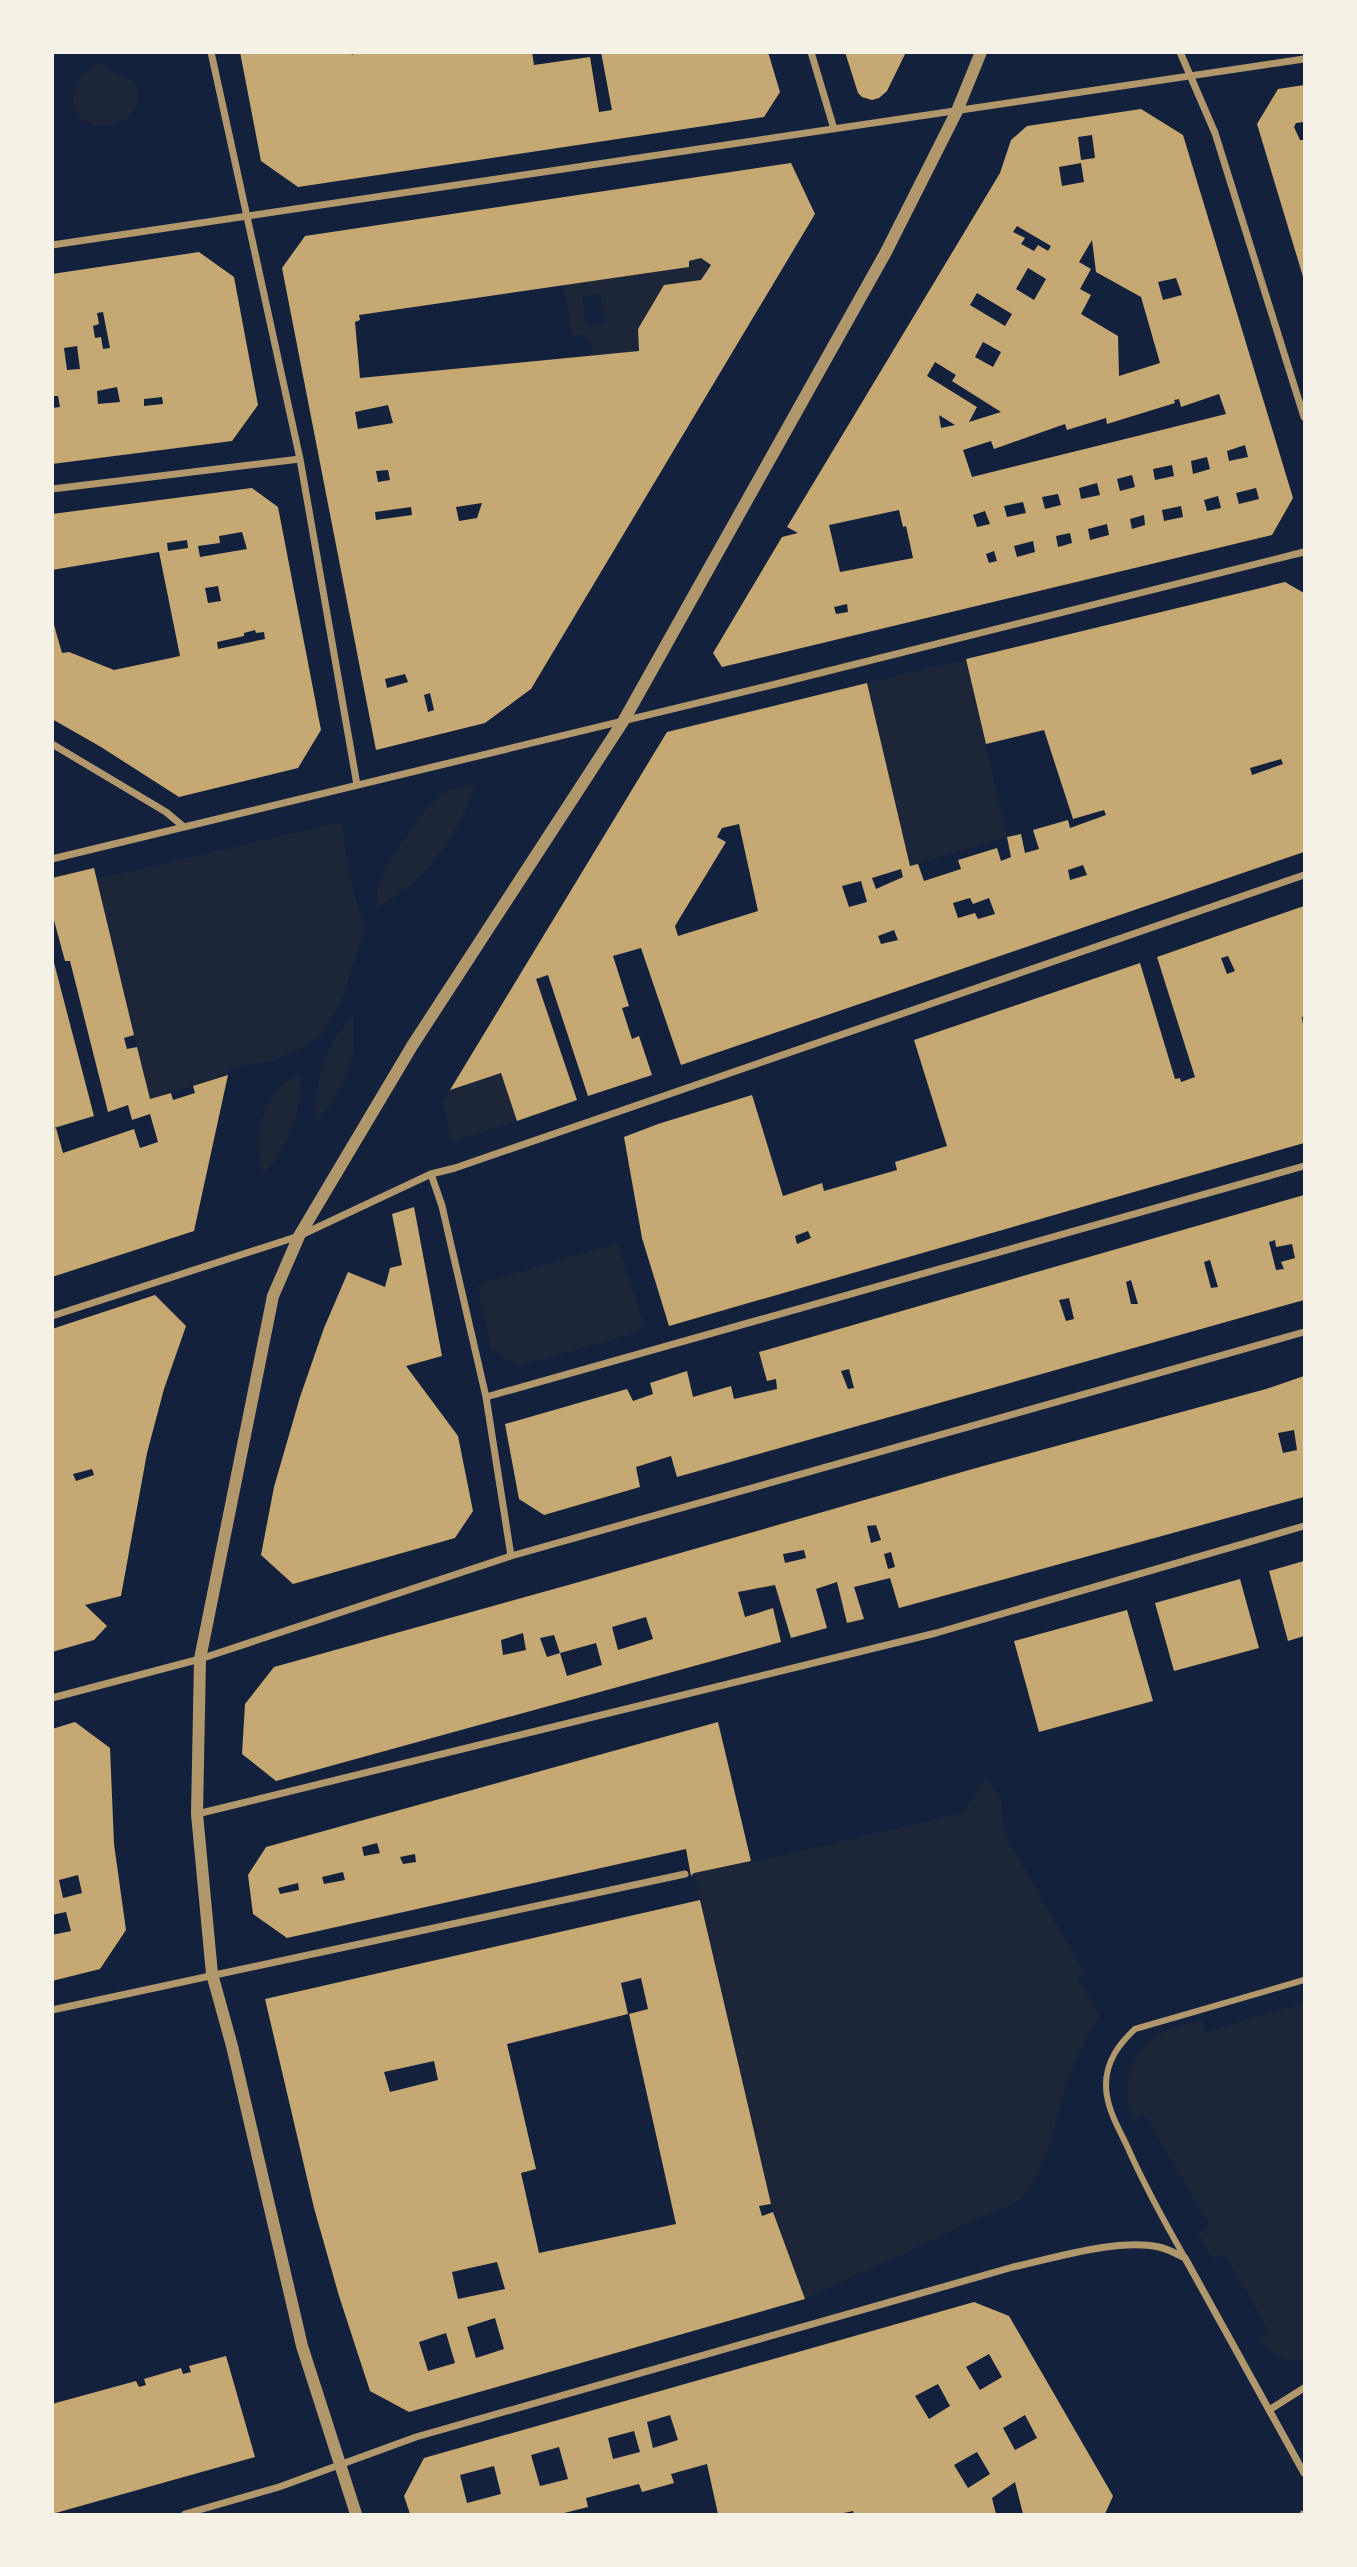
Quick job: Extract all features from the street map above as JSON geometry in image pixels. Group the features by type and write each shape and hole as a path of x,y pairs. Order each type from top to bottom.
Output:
{"street":[{"path":"211,52 300,459 357,785"},
{"path":"811,52 834,128"},
{"path":"356,2515 302,2346 232,2046 212,1974 198,1814 200,1659 273,1296 299,1236 418,1036 624,720 886,252 957,111 981,52"},
{"path":"1180,52 1215,133 1304,417"},
{"path":"52,245 1304,59"},
{"path":"52,489 300,459"},
{"path":"52,859 1304,552"},
{"path":"52,744 166,812 184,827"},
{"path":"52,1316 299,1236 431,1174 455,1168 1304,875"},
{"path":"486,1397 1304,1166"},
{"path":"431,1174 442,1206 486,1397 511,1556"},
{"path":"52,1698 200,1659 511,1556 1304,1332"},
{"path":"198,1814 936,1633 1304,1526"},
{"path":"52,2010 685,1874"},
{"path":"1304,1980 1135,2029 1119,2045 1108,2066 1106,2085 1112,2115 1145,2185 1304,2473"},
{"path":"185,2515 279,2487 416,2437 1013,2267 1098,2249 1146,2245 1162,2248 1185,2258"},
{"path":"1269,2410 1304,2388"}],"shaded area":[{"path":"97,64 132,80 139,93 134,109 127,117 106,126 89,124 82,120 74,107 78,81"},
{"path":"701,258 711,265 701,280 664,286 639,351 587,357 593,344 580,335 572,336 563,285 689,267 689,261","holes":["600,293 605,322 587,326 582,297"]},
{"path":"966,659 1007,837 910,866 867,683"},
{"path":"474,784 460,822 437,857 408,887 375,909 379,883 388,863 427,807 449,790"},
{"path":"341,822 349,873 364,929 341,1003 321,1035 302,1048 275,1060 229,1069 228,1075 150,1099 97,879"},
{"path":"353,1015 354,1046 347,1074 342,1087 316,1123 317,1093 323,1065 335,1039"},
{"path":"300,1073 299,1101 292,1129 279,1154 262,1176 259,1140 267,1105 281,1085"},
{"path":"501,1073 517,1121 451,1142 443,1101 450,1090"},
{"path":"618,1243 645,1330 520,1366 490,1348 478,1284"},
{"path":"986,1776 1002,1802 1003,1831 1085,1974 1078,1978 1100,2016 1072,2069 1039,2172 1021,2199 805,2299 771,2204 694,1873 768,1859 964,1812"},
{"path":"1304,2003 1304,2360 1290,2360 1278,2356 1258,2338 1269,2331 1224,2253 1213,2259 1198,2233 1210,2226 1144,2114 1133,2120 1127,2083 1134,2060 1149,2041 1160,2034 1202,2020 1205,2032"}],"building":[{"path":"240,52 351,52 352,55 356,52 532,52 534,65 590,57 599,112 612,110 601,52 768,52 780,92 764,117 298,187 261,161"},
{"path":"845,52 906,52 887,91 872,100 858,93"},
{"path":"1304,85 1304,122 1296,123 1294,127 1300,140 1304,140 1304,280 1257,124 1278,89"},
{"path":"1141,109 1183,135 1293,498 1272,535 722,667 713,653 782,537 798,533 787,527 1000,173 1011,140 1027,126","holes":["1092,135 1095,158 1081,160 1078,137","1081,163 1084,182 1062,186 1059,167","1017,226 1051,246 1048,251 1038,245 1034,251 1021,244 1025,238 1013,232","1092,240 1096,272 1141,297 1160,363 1119,376 1118,336 1081,314 1091,295 1080,289 1091,269 1079,262","1028,268 1046,279 1034,300 1016,289","1176,278 1182,295 1163,300 1158,282","977,293 1012,314 1005,326 970,305","983,342 1001,352 993,367 975,357","935,362 956,375 952,381 1001,412 969,422 977,407 927,376","1219,394 1226,414 972,477 963,450 991,441 994,449 1065,424 1067,430 1106,418 1107,424 1175,403 1174,400 1179,399 1181,407","939,415 955,425 941,428","1245,445 1248,457 1229,461 1227,451","1207,457 1210,469 1193,474 1191,461","1172,465 1174,476 1155,480 1153,469","1132,475 1135,487 1120,491 1117,479","1097,483 1100,495 1081,499 1079,488","1256,488 1259,499 1239,504 1236,493","1058,494 1061,505 1045,509 1042,497","1218,496 1221,508 1207,511 1204,500","1023,502 1026,513 1007,517 1004,506","1181,506 1183,517 1164,521 1162,510","899,510 903,527 906,526 913,558 840,572 829,525","985,511 990,524 977,527 973,515","1144,515 1145,525 1132,529 1130,519","1107,524 1109,535 1090,540 1088,529","1070,533 1072,543 1058,547 1056,536","1033,541 1035,552 1017,557 1014,546","994,551 997,561 989,563 986,554","847,604 848,612 836,614 834,607"]},
{"path":"791,163 815,214 531,689 485,723 376,750 282,268 305,236","holes":["701,258 711,265 701,280 664,285 638,329 639,351 360,378 355,322 360,320 359,315 689,267 689,261","388,405 393,423 358,429 355,412","388,470 390,480 378,482 376,471","482,503 477,518 459,521 456,507","411,507 412,515 376,520 375,512","405,674 408,682 387,688 385,679","430,693 434,710 428,712 424,695"]},
{"path":"199,252 234,277 258,405 232,441 52,464 52,408 60,407 58,396 52,396 52,274","holes":["103,312 110,348 103,349 101,337 95,338 93,326 99,324 97,313","77,346 80,369 67,370 64,348","117,387 120,402 98,404 97,391","162,397 163,404 144,406 144,399"]},
{"path":"252,488 278,507 321,730 298,768 179,797 52,719 52,618 62,653 69,652 114,670 180,656 159,552 52,570 52,514","holes":["242,532 247,549 200,557 198,546 220,543 219,536","187,540 188,548 168,551 167,543","218,586 221,601 208,603 205,588","255,630 256,633 264,632 265,639 218,649 217,642 244,636 244,633"]},
{"path":"1285,582 1304,593 1304,852 681,1065 641,948 613,956 629,1006 622,1008 632,1039 639,1036 652,1075 588,1096 548,975 536,979 577,1100 517,1121 501,1073 450,1090 667,732 867,683 910,866 918,864 924,881 961,869 958,860 997,848 1001,861 1011,857 1007,837 1021,834 1025,853 1039,849 1033,830 1068,820 1070,828 1106,815 1104,810 1073,819 1044,730 986,744 966,659","holes":["1281,759 1283,764 1252,775 1250,768","739,824 758,911 678,936 675,926 726,842 717,837 722,828","1083,865 1087,875 1070,880 1068,870","901,869 903,877 876,889 872,878","861,881 867,902 849,907 842,886","970,898 973,904 989,898 995,914 978,919 975,913 958,918 953,903","894,930 898,940 881,944 878,936"]},
{"path":"94,868 134,1035 124,1038 127,1049 137,1047 150,1099 171,1093 173,1100 195,1093 193,1086 228,1075 194,1231 52,1277 52,1129 56,1128 63,1153 134,1129 140,1148 158,1142 150,1114 132,1120 128,1105 108,1112 70,961 65,961 52,913 52,878"},
{"path":"1304,906 1304,1143 669,1326 642,1238 624,1137 752,1095 783,1196 822,1183 824,1191 897,1170 895,1162 947,1146 914,1040 1140,963 1175,1079 1180,1078 1181,1082 1195,1077 1157,957","holes":["1228,956 1235,971 1227,974 1221,958","808,1231 811,1238 797,1244 795,1236"]},
{"path":"52,955 94,1116 54,1128 52,1124"},
{"path":"1304,1195 1304,1300 677,1477 671,1456 636,1467 640,1487 544,1515 519,1499 505,1424 627,1389 633,1401 653,1394 650,1383 687,1371 693,1397 731,1386 734,1399 777,1389 776,1379 767,1381 759,1352","holes":["1275,1240 1276,1247 1292,1244 1295,1258 1281,1262 1284,1269 1276,1270 1269,1242","1210,1260 1218,1287 1211,1288 1204,1262","1131,1280 1138,1304 1131,1304 1126,1282","1069,1298 1074,1319 1066,1321 1059,1300","849,1369 854,1388 848,1389 841,1371"]},
{"path":"414,1207 442,1356 406,1366 458,1436 473,1511 455,1538 293,1584 261,1555 274,1487 300,1397 324,1328 348,1272 385,1287 390,1268 402,1265 392,1214"},
{"path":"155,1295 186,1326 164,1389 147,1453 121,1596 85,1605 107,1626 94,1640 52,1652 52,1329","holes":["92,1469 94,1475 76,1481 73,1474"]},
{"path":"1304,1376 1304,1497 899,1608 890,1578 854,1587 864,1619 847,1623 837,1582 816,1589 827,1628 791,1638 775,1585 738,1592 745,1617 773,1608 781,1642 276,1781 242,1754 245,1704 274,1667 976,1468 1266,1389","holes":["1294,1430 1297,1450 1283,1453 1278,1433","876,1525 881,1540 871,1543 867,1526","804,1550 806,1558 785,1563 783,1554","891,1552 895,1567 888,1569 884,1554","646,1617 653,1639 618,1650 612,1627","523,1633 526,1650 503,1655 501,1640","554,1635 560,1653 547,1657 540,1638","596,1643 602,1665 567,1676 560,1653"]},
{"path":"1304,1561 1304,1636 1288,1641 1269,1571"},
{"path":"1240,1579 1259,1648 1174,1671 1155,1603"},
{"path":"1127,1610 1153,1701 1039,1732 1014,1641"},
{"path":"75,1722 110,1748 114,1844 126,1930 100,1969 52,1981 52,1935 71,1931 66,1912 52,1915 52,1729","holes":["78,1875 82,1893 63,1898 59,1880"]},
{"path":"718,1722 751,1861 694,1873 691,1876 686,1849 287,1938 253,1914 248,1875 266,1847","holes":["377,1843 380,1853 364,1856 362,1847","415,1854 416,1862 403,1864 400,1857","343,1872 345,1880 324,1884 322,1877","298,1883 299,1890 280,1894 278,1888"]},
{"path":"700,1900 771,2204 759,2206 762,2216 773,2212 805,2299 409,2412 370,2391 314,2208 265,1999","holes":["641,1978 648,2009 629,2014 676,2224 539,2253 521,2173 536,2169 507,2044 628,2014 621,1983","434,2061 438,2080 390,2092 384,2072","497,2262 505,2289 458,2299 452,2272","495,2318 504,2349 476,2358 467,2327","446,2333 455,2363 428,2371 419,2342"]},
{"path":"974,2302 1009,2316 1113,2496 1105,2514 1023,2514 1015,2482 992,2498 996,2514 854,2514 853,2511 839,2514 718,2514 707,2464 671,2474 674,2483 642,2492 639,2484 586,2498 588,2507 560,2514 410,2514 404,2496 424,2458","holes":["989,2354 1002,2377 980,2390 966,2367","938,2384 950,2406 929,2419 915,2396","670,2415 678,2440 653,2448 647,2422","1025,2415 1037,2438 1015,2450 1003,2428","634,2431 640,2452 613,2459 608,2438","559,2447 568,2479 540,2486 531,2455","977,2452 990,2474 968,2488 954,2465","494,2466 501,2494 467,2503 460,2475"]},
{"path":"226,2356 255,2457 52,2514 52,2404 136,2381 139,2387 146,2385 144,2379 181,2368 183,2374 191,2372 189,2366"}]}
